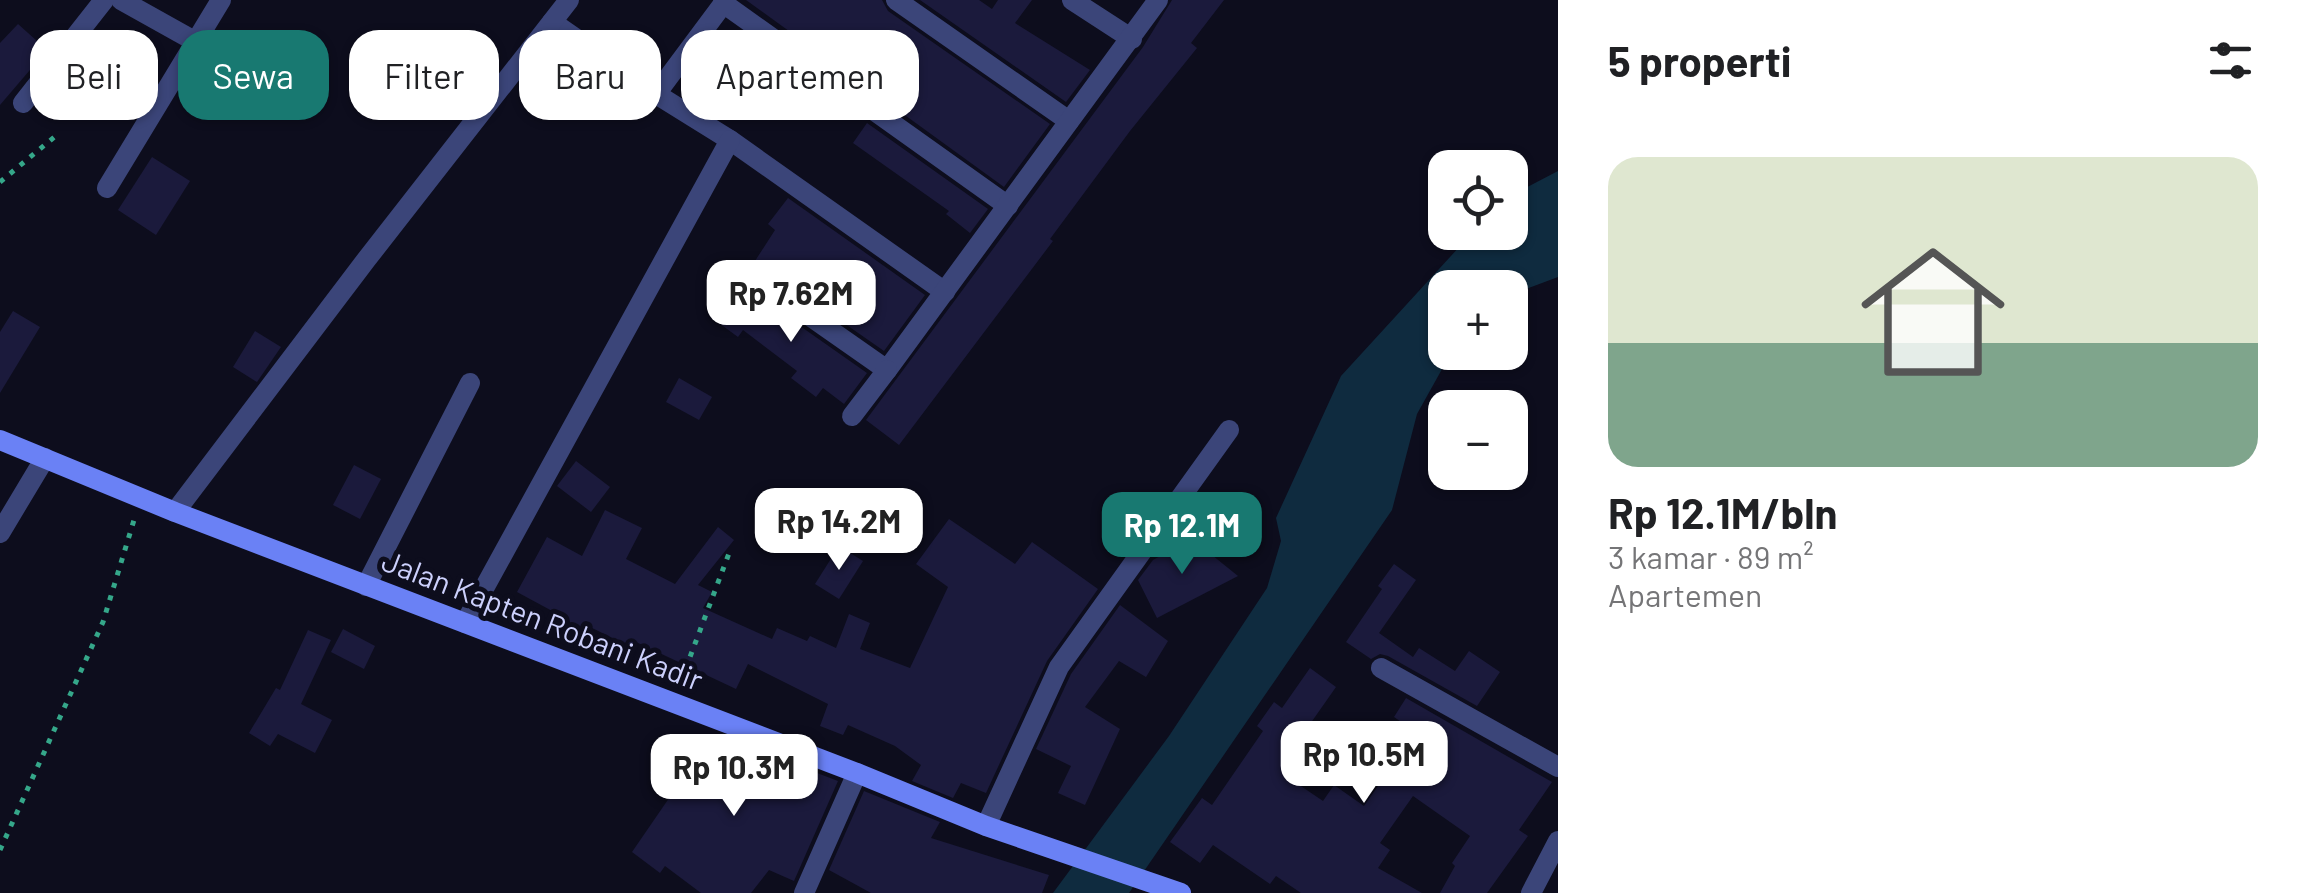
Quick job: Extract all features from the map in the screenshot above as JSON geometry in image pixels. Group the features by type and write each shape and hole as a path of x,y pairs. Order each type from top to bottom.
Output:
{"main road":[{"name":"Jalan Kapten Robani Kadir","path":"0,440 175,512 986,826 1173,890"}],"street":[{"path":"23,103 104,0"},
{"path":"121,0 178,31"},
{"path":"205,30 221,0"},
{"path":"175,512 569,0"},
{"path":"896,0 1070,121"},
{"path":"1072,0 1132,39"},
{"path":"852,416 1158,0"},
{"path":"661,87 717,4 1008,206"},
{"path":"552,22 564,30"},
{"path":"107,188 178,74"},
{"path":"661,97 730,140 946,292"},
{"path":"464,623 730,140"},
{"path":"747,272 887,370"},
{"path":"366,586 470,383"},
{"path":"986,826 1059,667 1229,430"},
{"path":"0,533 45,458"},
{"path":"1380,668 1558,767"},
{"path":"804,893 857,773"},
{"path":"1531,893 1558,841"}],"path":[{"path":"0,182 58,134"},
{"path":"0,850 103,622 140,498"},
{"path":"673,703 731,548"}],"water":[{"path":"1558,171 1558,277 1528,288 1528,270 1438,270 1456,250 1528,250 1528,187"},
{"path":"1428,281 1428,370 1442,370 1417,414 1392,510 1129,893 1053,893 1169,736 1267,588 1281,541 1276,518 1341,376"}],"building":[{"path":"746,0 882,0 888,11 915,30 787,30"},
{"path":"920,0 979,0 992,9 998,0 1032,0 1015,23 1090,70 1066,102"},
{"path":"1172,0 1224,0 1191,43 1197,48 1130,131 1050,239 1053,241 899,445 866,420 1143,47"},
{"path":"18,24 30,35 30,70 0,105 0,43"},
{"path":"919,33 1050,124 1004,187 912,120 919,120"},
{"path":"867,123 988,209 970,233 946,214 949,211 853,143"},
{"path":"152,157 190,181 156,235 118,210"},
{"path":"788,198 925,295 884,351 755,261 775,230 768,224"},
{"path":"739,283 867,373 844,404 823,388 816,397 791,378 797,371 743,330 738,337 712,318"},
{"path":"13,311 40,327 0,393 0,332"},
{"path":"255,331 281,347 257,382 233,367"},
{"path":"679,378 712,397 699,420 666,402"},
{"path":"576,461 610,487 591,512 557,486"},
{"path":"354,465 381,479 360,519 333,505"},
{"path":"605,510 642,528 626,559 675,584 718,527 734,540 698,585 712,592 703,608 772,639 777,628 807,641 810,636 836,648 849,614 870,623 860,649 910,668 948,587 916,564 949,519 1015,564 1032,542 1098,589 1047,661 986,793 961,783 953,798 912,781 921,765 895,746 848,725 843,735 820,726 828,704 748,664 736,689 634,641 631,647 588,626 581,640 548,623 554,612 517,592 547,537 582,556"},
{"path":"1192,539 1238,576 1157,618 1138,580 1153,560"},
{"path":"839,546 863,561 839,599 815,584"},
{"path":"1394,564 1416,580 1379,633 1413,657 1419,648 1455,671 1469,651 1500,672 1477,706 1388,656 1380,654 1371,659 1346,642"},
{"path":"1120,605 1168,641 1146,677 1119,661 1085,707 1120,729 1085,805 1058,793 1071,766 1036,749 1071,674"},
{"path":"343,629 375,646 364,669 331,652"},
{"path":"308,630 331,640 301,704 332,720 315,753 278,734 270,746 249,733 276,688 280,690"},
{"path":"1310,668 1336,687 1282,764 1290,770 1286,776 1323,801 1334,785 1364,806 1416,732 1394,717 1406,698 1552,782 1519,830 1528,836 1487,893 1440,893 1455,866 1452,863 1470,836 1413,796 1380,843 1390,850 1378,868 1422,893 1301,893 1276,876 1270,884 1213,845 1200,863 1170,842 1202,798 1212,805 1263,731 1257,726 1274,702 1282,708"},
{"path":"734,741 838,781 794,881 769,870 751,893 701,893 665,866 660,873 632,852 676,788 650,773 667,744 718,773"},
{"path":"864,791 940,822 931,838 1049,875 1042,893 871,893 829,870"}]}
